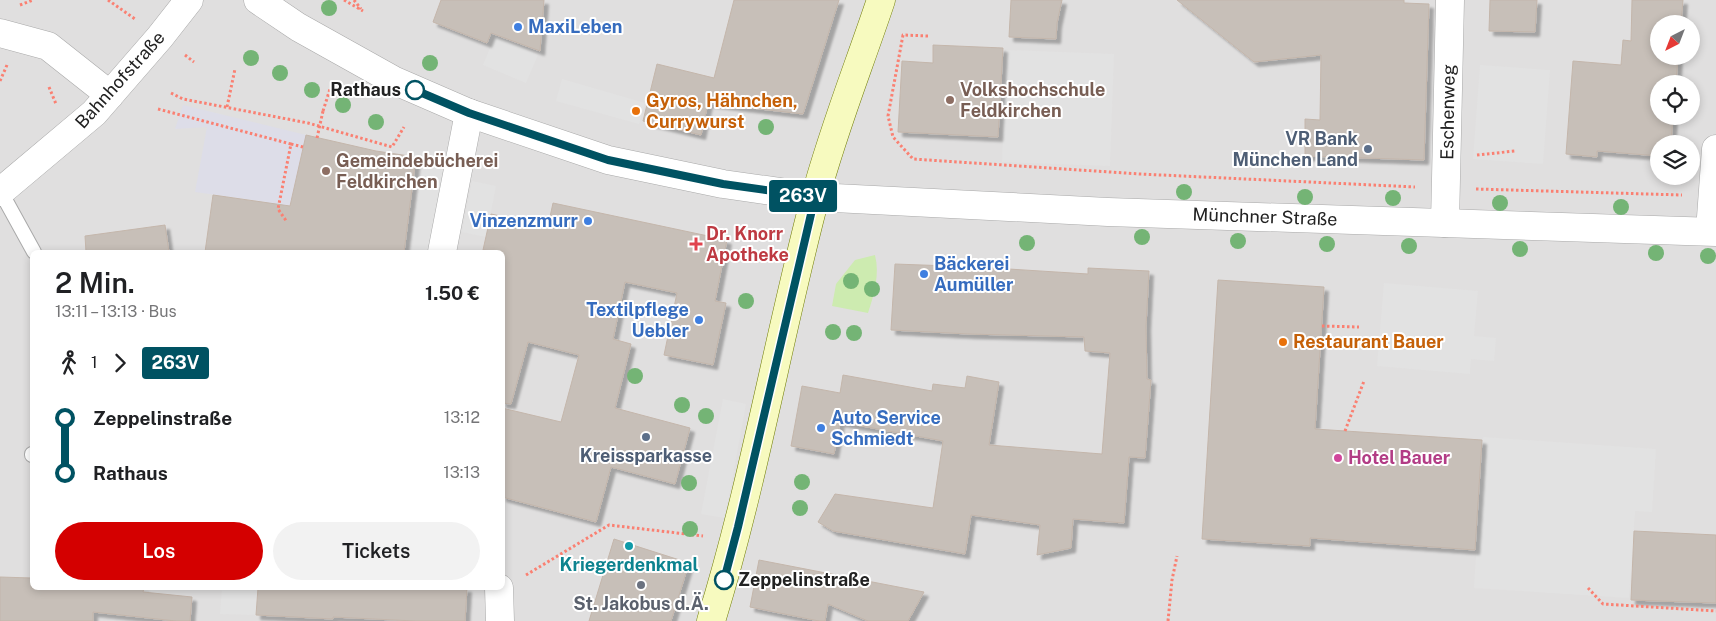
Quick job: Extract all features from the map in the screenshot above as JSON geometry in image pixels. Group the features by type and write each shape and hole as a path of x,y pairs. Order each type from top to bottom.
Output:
{"main road":[{"path":"711,621 735,539 815,197 841,110 881,0"}],"street":[{"name":"Bahnhofstraße","path":"0,192 94,114 189,0"},
{"name":"Münchner Straße","path":"258,0 298,27 393,80 469,113 608,160 723,184 815,197 1137,214 1713,232"},
{"name":"Eschenweg","path":"1445,223 1450,0"},
{"path":"0,33 48,46 110,95"},
{"path":"442,250 469,113"},
{"path":"1713,232 1712,196 1716,149"},
{"path":"499,590 500,621"}],"lane":[{"path":"0,192 33,250"}],"path":[{"path":"344,0 363,12 354,0"},
{"path":"928,36 903,35 888,116 893,137 913,159 1140,174 1446,188 1712,196"},
{"path":"227,108 235,69"},
{"path":"48,84 58,108"},
{"path":"317,138 330,89"},
{"path":"171,93 183,99 308,123 392,147 404,127"},
{"path":"158,109 303,147"},
{"path":"287,222 278,209 291,144"},
{"path":"1447,154 1478,155 1515,151"},
{"path":"1322,326 1359,326"},
{"path":"1345,431 1364,381"},
{"path":"505,585 609,524 735,539"},
{"path":"1168,621 1172,580 1177,556"},
{"path":"1588,588 1602,604 1716,611"}],"shaded area":[{"path":"0,0 1716,0 1716,621 0,621"},
{"path":"495,36 538,55 526,83 483,65"},
{"path":"1006,50 1114,54 1110,166 1002,162"},
{"path":"1480,65 1550,70 1543,164 1473,159"},
{"path":"562,79 645,103 639,124 556,101"},
{"path":"183,105 306,135 284,238 262,237 266,202 195,192 207,127 175,129"},
{"path":"424,157 445,160 431,250 409,250"},
{"path":"472,181 496,186 486,237 462,232"},
{"path":"1384,283 1478,291 1474,336 1496,338 1494,361 1471,359 1470,374 1377,366"},
{"path":"723,399 746,404 725,518 701,514"},
{"path":"1483,437 1656,449 1652,512 1635,511 1629,598 1474,588"},
{"path":"222,590 258,590 256,615 220,614"}],"green space":[{"path":"875,255 877,277 868,313 832,306 836,284 855,260"}],"building":[{"path":"441,0 544,0 540,51 491,33 487,43 433,22"},
{"path":"734,0 839,0 803,114 708,103 701,135 643,121 657,64 714,78"},
{"path":"1011,0 1062,0 1056,39 1009,37"},
{"path":"1177,0 1404,0 1404,3 1429,4 1424,160 1305,156 1305,119 1320,120 1321,55 1254,62"},
{"path":"1490,0 1537,0 1535,32 1489,31"},
{"path":"1632,0 1683,0 1682,15 1650,15 1650,65 1677,65 1677,75 1650,75 1650,125 1672,125 1672,135 1650,135 1650,155 1597,151 1597,157 1566,154 1573,61 1621,65 1623,40 1631,41"},
{"name":"Volkshochschule Feldkirchen","path":"933,45 1003,48 998,137 898,132 902,61 933,63"},
{"name":"Rathaus","path":"306,135 376,151 416,157 404,250 205,250 213,195 290,206"},
{"path":"553,203 727,240 715,301 726,303 713,365 664,355 677,293 625,282 613,339 631,344 615,408 690,428 675,484 611,467 596,522 505,498 505,409 561,422 579,355 528,342 511,404 505,403 505,250 483,250 491,214 548,226"},
{"path":"165,225 169,250 86,250 85,236"},
{"path":"895,264 1088,274 1088,268 1149,271 1146,326 1147,379 1151,380 1145,458 1129,457 1124,523 1073,519 1071,548 1037,555 1040,525 971,515 965,554 833,531 818,522 835,494 933,508 943,441 840,422 834,454 791,446 802,386 840,393 843,375 932,391 933,384 965,388 967,376 999,382 989,445 1102,454 1110,353 1085,351 1084,337 891,330"},
{"path":"1218,280 1324,287 1315,429 1482,440 1475,550 1310,538 1310,546 1202,539"},
{"path":"1634,531 1716,535 1716,603 1631,600"},
{"name":"St. Jakobus d.Ä.","path":"614,539 689,563 671,621 589,621"},
{"path":"759,560 924,592 908,621 868,621 828,604 825,621 819,621 750,607"},
{"path":"0,577 30,578 30,590 144,590 143,592 192,597 190,621 93,612 93,621 0,621"},
{"path":"258,590 467,590 465,621 415,621 333,617 333,619 256,615"}],"bus line":[{"name":"263V","path":"415,90 469,113 608,160 723,184 815,197 724,580"}],"place":[{"name":"MaxiLeben","path":"518,27"},
{"name":"Rathaus","path":"415,90"},
{"name":"Volkshochschule Feldkirchen","path":"950,100"},
{"name":"Gyros, Hähnchen, Currywurst","path":"636,111"},
{"name":"VR Bank München Land","path":"1368,149"},
{"name":"Gemeindebücherei Feldkirchen","path":"326,171"},
{"name":"Vinzenzmurr","path":"588,221"},
{"name":"Dr. Knorr Apotheke","path":"696,244"},
{"name":"Bäckerei Aumüller","path":"924,274"},
{"name":"Textilpflege Uebler","path":"699,320"},
{"name":"Restaurant Bauer","path":"1283,342"},
{"name":"Auto Service Schmiedt","path":"821,428"},
{"name":"Kreissparkasse","path":"646,437"},
{"name":"Hotel Bauer","path":"1338,458"},
{"name":"Kriegerdenkmal","path":"629,546"},
{"name":"Zeppelinstraße","path":"724,580"},
{"name":"St. Jakobus d.Ä.","path":"641,585"}]}
